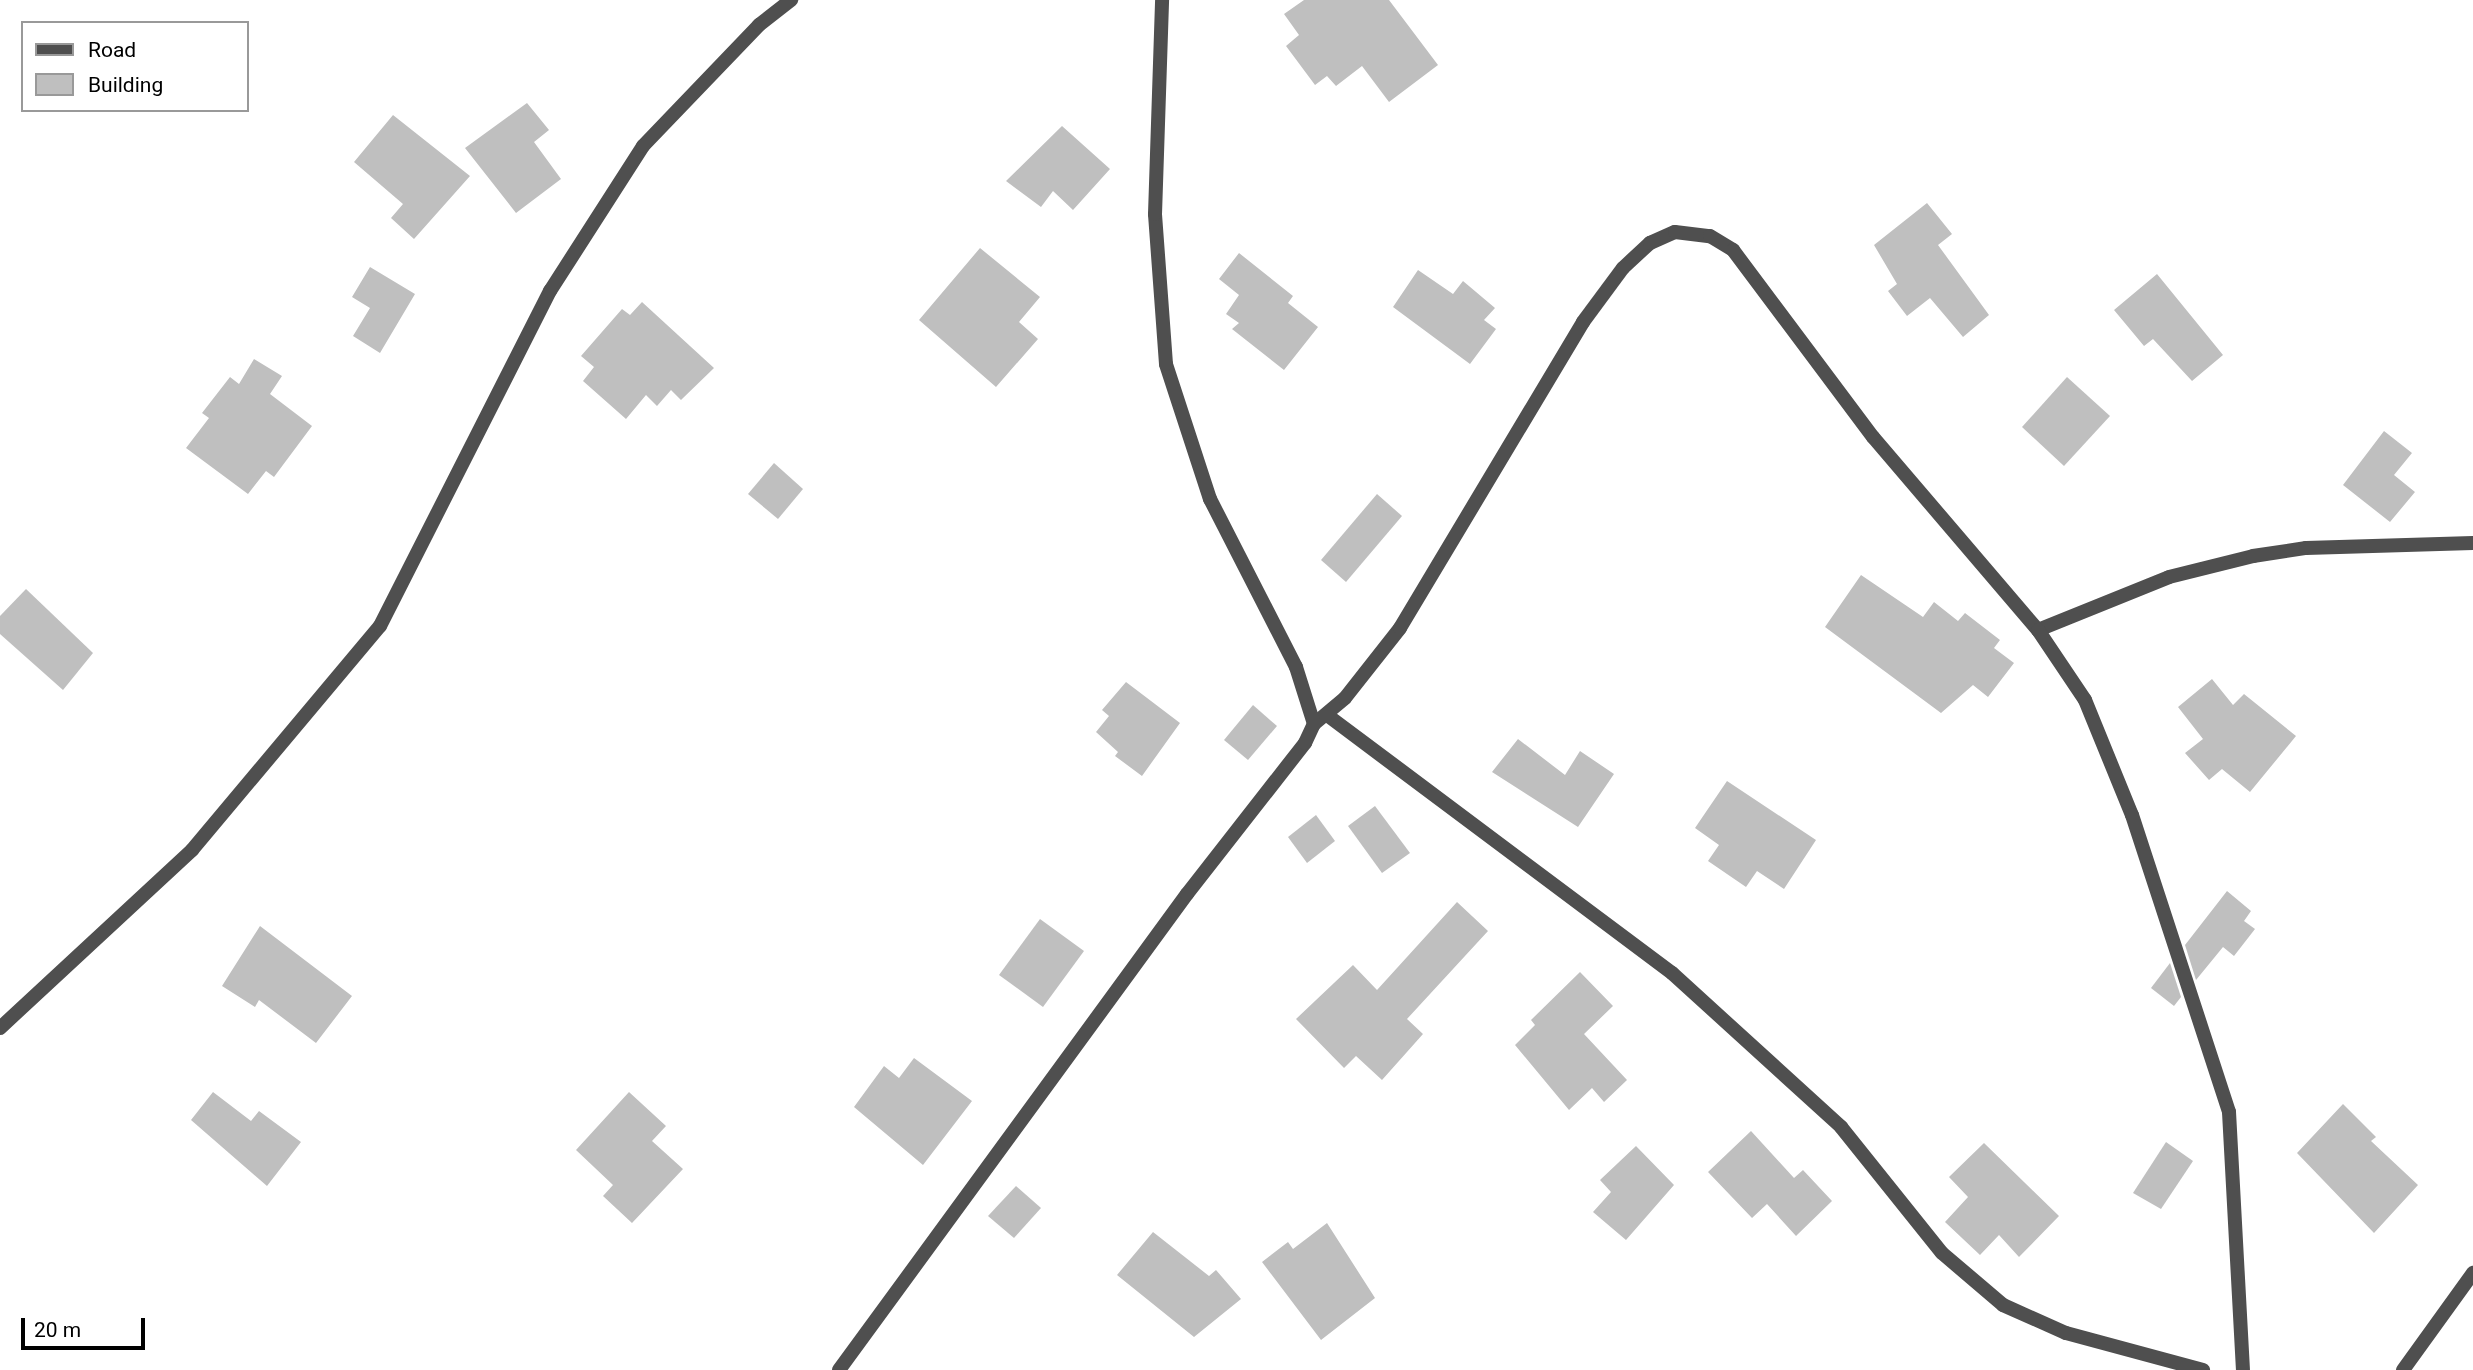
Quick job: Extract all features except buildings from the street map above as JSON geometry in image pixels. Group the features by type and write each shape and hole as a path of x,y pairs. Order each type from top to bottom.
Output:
{"street":[{"path":"0,1028 192,850 380,626 550,291 643,146 791,0"},
{"path":"1162,0 1155,214 1166,364 1210,499 1296,667 1314,724"},
{"path":"839,1370 1187,894 1305,743 1314,724 1327,715 1400,628 1583,322 1623,268 1650,243 1675,232 1710,236 1751,270 1873,438 2038,630 2085,700 2110,756 2229,1112 2243,1370"},
{"path":"2038,630 2169,577 2253,556 2333,546 2473,543"},
{"path":"1327,715 1672,973 1841,1127 1942,1253 2003,1305 2066,1333 2203,1370"},
{"path":"2403,1370 2473,1273"}]}
